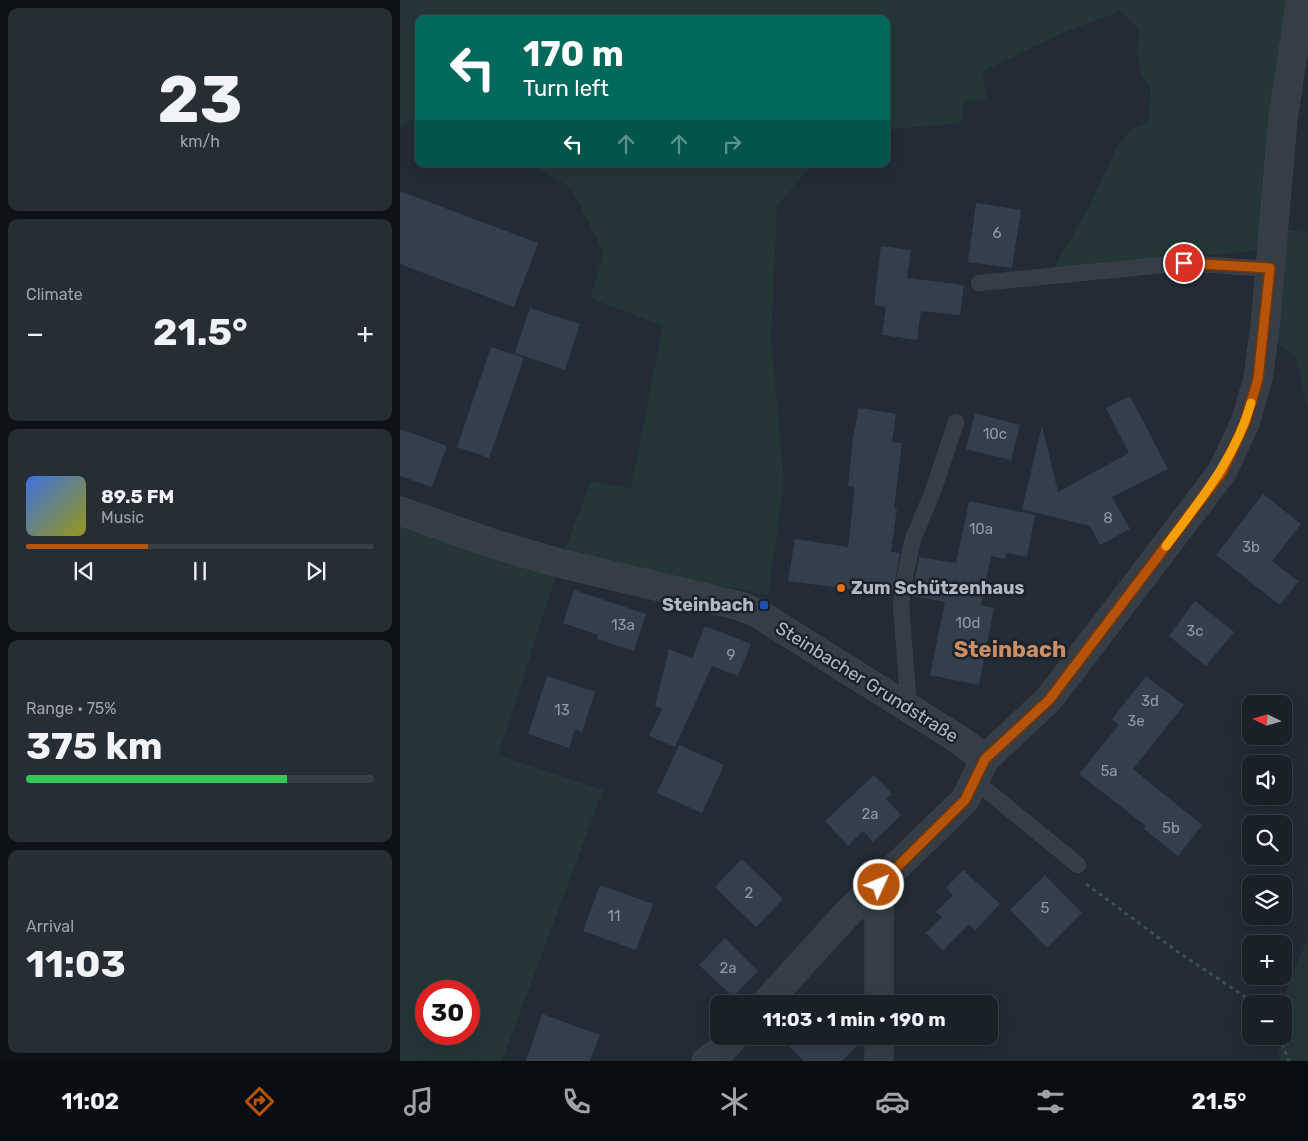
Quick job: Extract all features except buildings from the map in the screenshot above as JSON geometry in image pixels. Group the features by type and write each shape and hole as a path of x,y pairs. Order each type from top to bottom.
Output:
{"street":[{"path":"773,995 845,916 965,800 980,769 1049,700 1222,472 1245,423 1258,379 1284,119 1301,0"},
{"name":"Steinbacher Grundstraße","path":"400,511 559,564 740,606 757,614 958,739 980,769"},
{"path":"879,885 879,995"},
{"path":"706,1061 727,1045"},
{"path":"879,1045 879,1061"}],"lane":[{"path":"979,283 1184,263 1270,268"},
{"path":"908,708 901,606 905,576 913,539 933,492 956,422"},
{"path":"980,769 1078,865"}],"path":[{"path":"1078,865 1074,875 1178,952 1242,995"},
{"path":"1283,1045 1289,1061"}],"shaded area":[{"path":"400,0 1291,0 1256,251 1053,269 1089,207 1116,148 1131,129 1148,123 1151,89 1142,77 1137,52 1139,30 1121,11 1060,34 982,72 986,99 964,102 961,123 890,130 890,15 415,15 415,118 400,128"},
{"path":"536,167 810,167 777,206 771,339 784,480 768,595 654,576 563,554 591,481 631,488 663,326 590,298 604,253 571,188"},
{"path":"1280,229 1308,232 1308,409 1296,358 1271,337"},
{"path":"400,522 556,576 498,755 603,790 502,1061 400,1061"},
{"path":"1308,937 1308,1061 1279,1061 1280,1045 1292,1045 1292,995 1284,995 1288,985 1292,985 1292,976"}],"slow traffic":[{"path":"1166,546 1222,472 1245,423 1251,403"}],"place":[{"name":"Zum Schützenhaus","path":"841,588"},
{"name":"Steinbach","path":"764,605"}],"district":[{"name":"Steinbach","path":"1010,649"}],"route":[{"path":"879,885 965,800 985,759 1049,700 1222,472 1245,423 1258,379 1270,268 1184,263"}]}
